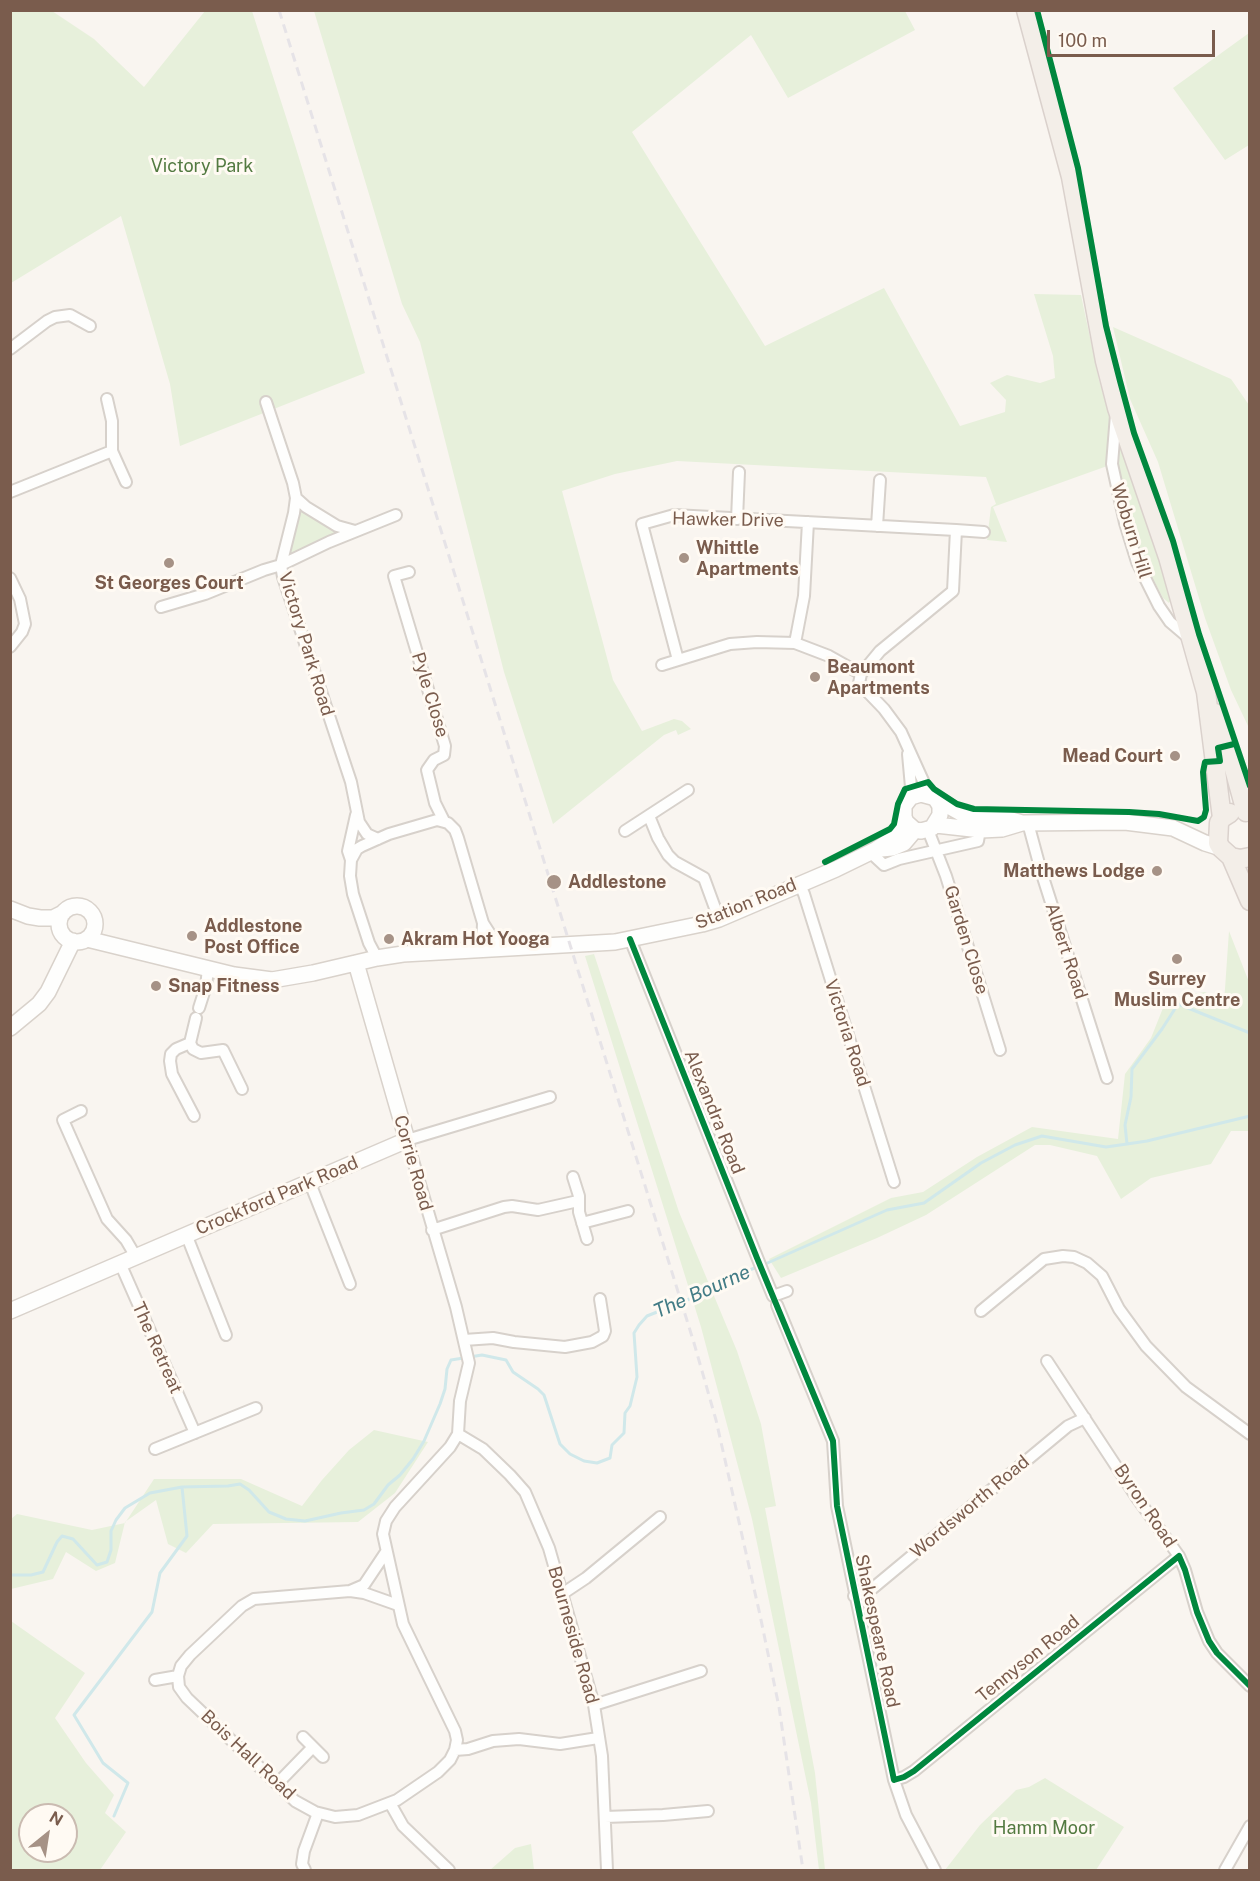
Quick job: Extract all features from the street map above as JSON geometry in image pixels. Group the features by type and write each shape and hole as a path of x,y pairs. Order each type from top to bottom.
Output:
{"main road":[{"name":"Woburn Hill","path":"1026,10 1071,177 1105,361 1116,408 1168,557 1206,692 1226,740 1248,813"},
{"name":"Woburn Hill","path":"1206,692 1220,822 1217,838 1234,854 1250,901"},
{"path":"981,824 932,798 916,795 907,801 903,812 910,827 926,828 981,824 1001,817 1025,823 1125,822 1161,825 1182,831 1234,854"},
{"path":"926,828 940,815 940,806 932,798"},
{"path":"1182,831 1197,832 1220,822 1233,812 1248,813"},
{"name":"Station Road","path":"85,935 208,969 255,979 272,980 403,954 601,943 630,939 719,919 836,869 892,839 900,830 904,817"},
{"name":"Station Road","path":"872,851 892,848 904,843 926,828"},
{"path":"10,1028 43,998 85,935 93,914 84,907 73,906 61,920"},
{"path":"10,909 28,916 61,920"},
{"path":"61,920 65,937 85,935"},
{"name":"Corrie Road","path":"356,963 407,1140"},
{"name":"Crockford Park Road","path":"10,1311 407,1140"}],"street":[{"path":"10,350 47,321 63,315 77,313 90,326"},
{"path":"107,399 112,421 112,451 126,482"},
{"name":"Victory Park Road","path":"266,402 296,498 281,565 289,600 351,782 356,815 348,851 351,860 350,876 353,894 369,943 377,958"},
{"name":"Woburn Hill","path":"1116,408 1112,464 1125,523 1137,562 1159,606 1170,622 1191,639"},
{"path":"10,492 112,451"},
{"path":"737,519 739,472"},
{"path":"878,526 880,480"},
{"path":"296,498 330,522 355,531"},
{"path":"161,607 205,594 281,565 396,515"},
{"name":"Hawker Drive","path":"678,660 642,524 674,515 984,532"},
{"path":"795,643 804,596 808,522"},
{"path":"932,798 907,744 884,709 859,683 861,674 880,651 953,591 956,530"},
{"name":"Pyle Close","path":"409,572 394,576 445,746 444,755 434,760 427,770 435,803 444,821"},
{"path":"10,578 20,599 25,624 22,632 10,647"},
{"path":"662,665 730,644 795,643 829,656 861,674"},
{"path":"907,744 911,787 907,801"},
{"path":"625,831 688,790"},
{"path":"356,815 367,834 378,839"},
{"path":"649,816 668,855 675,862 704,878 719,919"},
{"path":"351,860 357,849 378,839 429,821 444,821 455,830 483,923 499,948"},
{"name":"Albert Road","path":"1025,823 1107,1078"},
{"path":"872,851 884,865 978,840 981,824"},
{"name":"Garden Close","path":"926,828 946,876 1000,1050"},
{"name":"Victoria Road","path":"799,883 894,1182"},
{"path":"482,949 483,923"},
{"name":"Alexandra Road","path":"630,939 773,1296 788,1291"},
{"path":"194,1116 172,1074 170,1060 171,1054 189,1042 208,969"},
{"path":"189,1042 193,1049 201,1053 223,1050 242,1089"},
{"name":"Crockford Park Road","path":"407,1140 550,1097"},
{"path":"81,1111 63,1120 107,1219 126,1240 136,1257"},
{"name":"Corrie Road","path":"407,1140 469,1363 460,1401 459,1434"},
{"path":"573,1177 587,1239"},
{"path":"310,1183 350,1284"},
{"path":"432,1230 504,1207 538,1210 578,1201"},
{"path":"582,1222 628,1211"},
{"path":"186,1234 226,1335"},
{"path":"981,1311 1044,1259 1074,1257 1087,1263 1102,1276 1119,1309 1146,1346 1186,1387 1250,1434"},
{"name":"The Retreat","path":"120,1263 195,1432"},
{"path":"465,1345 493,1338 565,1347 592,1342 603,1336 605,1331 600,1299"},
{"name":"Shakespeare Road","path":"777,1305 833,1441 837,1506 894,1780 906,1815 935,1870"},
{"path":"221,1323 232,1318"},
{"path":"535,1344 537,1332"},
{"name":"Byron Road","path":"1047,1361 1179,1556 1209,1641 1217,1653 1250,1686"},
{"path":"155,1449 256,1408"},
{"name":"Wordsworth Road","path":"854,1596 875,1586 1068,1426 1085,1418"},
{"path":"459,1434 450,1447 394,1507 386,1521 383,1534 403,1624 455,1731 457,1740 455,1750 468,1749 493,1741 560,1744 598,1738"},
{"name":"Bourneside Road","path":"459,1434 483,1449 525,1492 549,1548 594,1705 602,1756 607,1870"},
{"path":"562,1594 595,1571 660,1518"},
{"path":"350,1591 364,1585 386,1552"},
{"name":"Tennyson Road","path":"894,1780 914,1771 1179,1556"},
{"path":"155,1680 178,1676 181,1666 190,1655 242,1606 254,1599 350,1591 364,1593 398,1605"},
{"path":"594,1705 701,1671"},
{"name":"Bois Hall Road","path":"178,1676 179,1687 187,1698 295,1801 318,1813 335,1817 358,1815 390,1803 438,1772 450,1760 455,1750"},
{"path":"303,1737 323,1757"},
{"path":"277,1784 313,1747"},
{"path":"390,1803 403,1826 449,1870"},
{"path":"605,1817 708,1811"},
{"path":"305,1870 302,1864 304,1851 318,1813"},
{"path":"1225,1870 1250,1826"}],"green space":[{"name":"Victory Park","path":"10,11 52,11 94,39 144,87 205,11 252,11 365,373 180,446 170,384 121,216 11,283"},
{"path":"314,11 905,11 915,30 788,98 751,35 632,132 765,346 884,288 960,426 1005,412 1006,400 990,383 1007,375 1040,383 1055,378 1053,356 1034,294 1081,295 1099,380 1109,414 1122,442 1175,593 1169,603 1163,598 1141,557 1110,465 993,507 1007,542 987,540 991,507 996,504 986,477 677,461 615,474 562,491 613,680 642,731 674,719 682,721 691,729 678,735 676,730 664,735 553,824 504,672 420,342 402,304"},
{"path":"1249,33 1249,145 1225,160 1173,88"},
{"path":"1113,327 1231,379 1249,405 1249,728 1231,690 1205,618 1158,462 1130,399"},
{"path":"296,498 355,531 290,560 284,547"},
{"path":"1229,931 1249,982 1249,1131 1231,1131 1211,1164 1151,1178 1121,1199 1097,1156 1050,1145 1035,1145 926,1215 781,1278 769,1259 891,1198 923,1192 977,1157 1032,1127 1118,1139 1125,1074 1151,1038 1167,998 1205,992 1224,1003"},
{"path":"594,954 679,1212 737,1351 761,1424 776,1506 765,1508 815,1773 825,1870 819,1870 811,1803 752,1519 701,1327 585,956"},
{"path":"374,1430 428,1442 395,1493 358,1522 213,1524 186,1553 168,1544 156,1500 126,1521 154,1479 241,1479 302,1506 349,1450"},
{"path":"17,1514 92,1530 125,1523 115,1563 96,1571 66,1552 53,1579 11,1589 11,1519"},
{"path":"11,1621 85,1673 55,1718 86,1763 114,1795 105,1813 126,1832 100,1870 11,1870"},
{"name":"Hamm Moor","path":"1045,1778 1124,1827 1096,1870 945,1870 980,1825 1016,1790 1029,1787"},
{"path":"531,1844 534,1870 490,1870 515,1848"}],"waterway":[{"name":"The Bourne","path":"763,1265 887,1210 924,1203 981,1163 1015,1145 1042,1136 1106,1147 1127,1144 1125,1125 1131,1097 1132,1069 1178,1004 1250,1033"},
{"path":"1127,1144 1250,1116"},
{"name":"The Bourne","path":"10,1575 31,1575 43,1572 62,1536 73,1539 97,1565 107,1562 111,1550 111,1531 125,1508 150,1493 182,1487 240,1484 249,1490 269,1512 286,1519 305,1521 364,1510 374,1504 388,1485 400,1475 424,1441 440,1404 451,1360 482,1355 506,1360 513,1372 544,1395 560,1444 570,1454 584,1461 597,1463 610,1458 612,1445 624,1433 625,1413 630,1406 637,1377 634,1333 639,1325 647,1316 692,1298 713,1285 757,1267"},
{"path":"114,1816 128,1783 103,1763 74,1715 152,1612 160,1573 187,1536 182,1487"}],"railway":[{"path":"279,10 716,1420 779,1707 803,1870"}],"cycle path":[{"path":"1037,10 1078,168 1106,326 1134,433 1173,541 1199,634 1250,786"},
{"path":"825,862 890,829 894,824 898,804 905,789 928,782 934,789 957,804 974,809 1129,812 1159,814 1198,821 1204,817 1206,810 1203,772 1205,762 1220,761 1218,748 1234,744"},
{"path":"630,939 757,1258 833,1441 837,1506 894,1780 914,1771 1179,1556 1209,1641 1217,1653 1250,1686"}],"place":[{"name":"Whittle Apartments","path":"684,558"},
{"name":"St Georges Court","path":"169,563"},
{"name":"Beaumont Apartments","path":"815,677"},
{"name":"Mead Court","path":"1175,756"},
{"name":"Matthews Lodge","path":"1157,871"},
{"name":"Addlestone","path":"554,882"},
{"name":"Addlestone Post Office","path":"192,936"},
{"name":"Akram Hot Yooga","path":"389,939"},
{"name":"Surrey Muslim Centre","path":"1177,959"},
{"name":"Snap Fitness","path":"156,986"}]}
